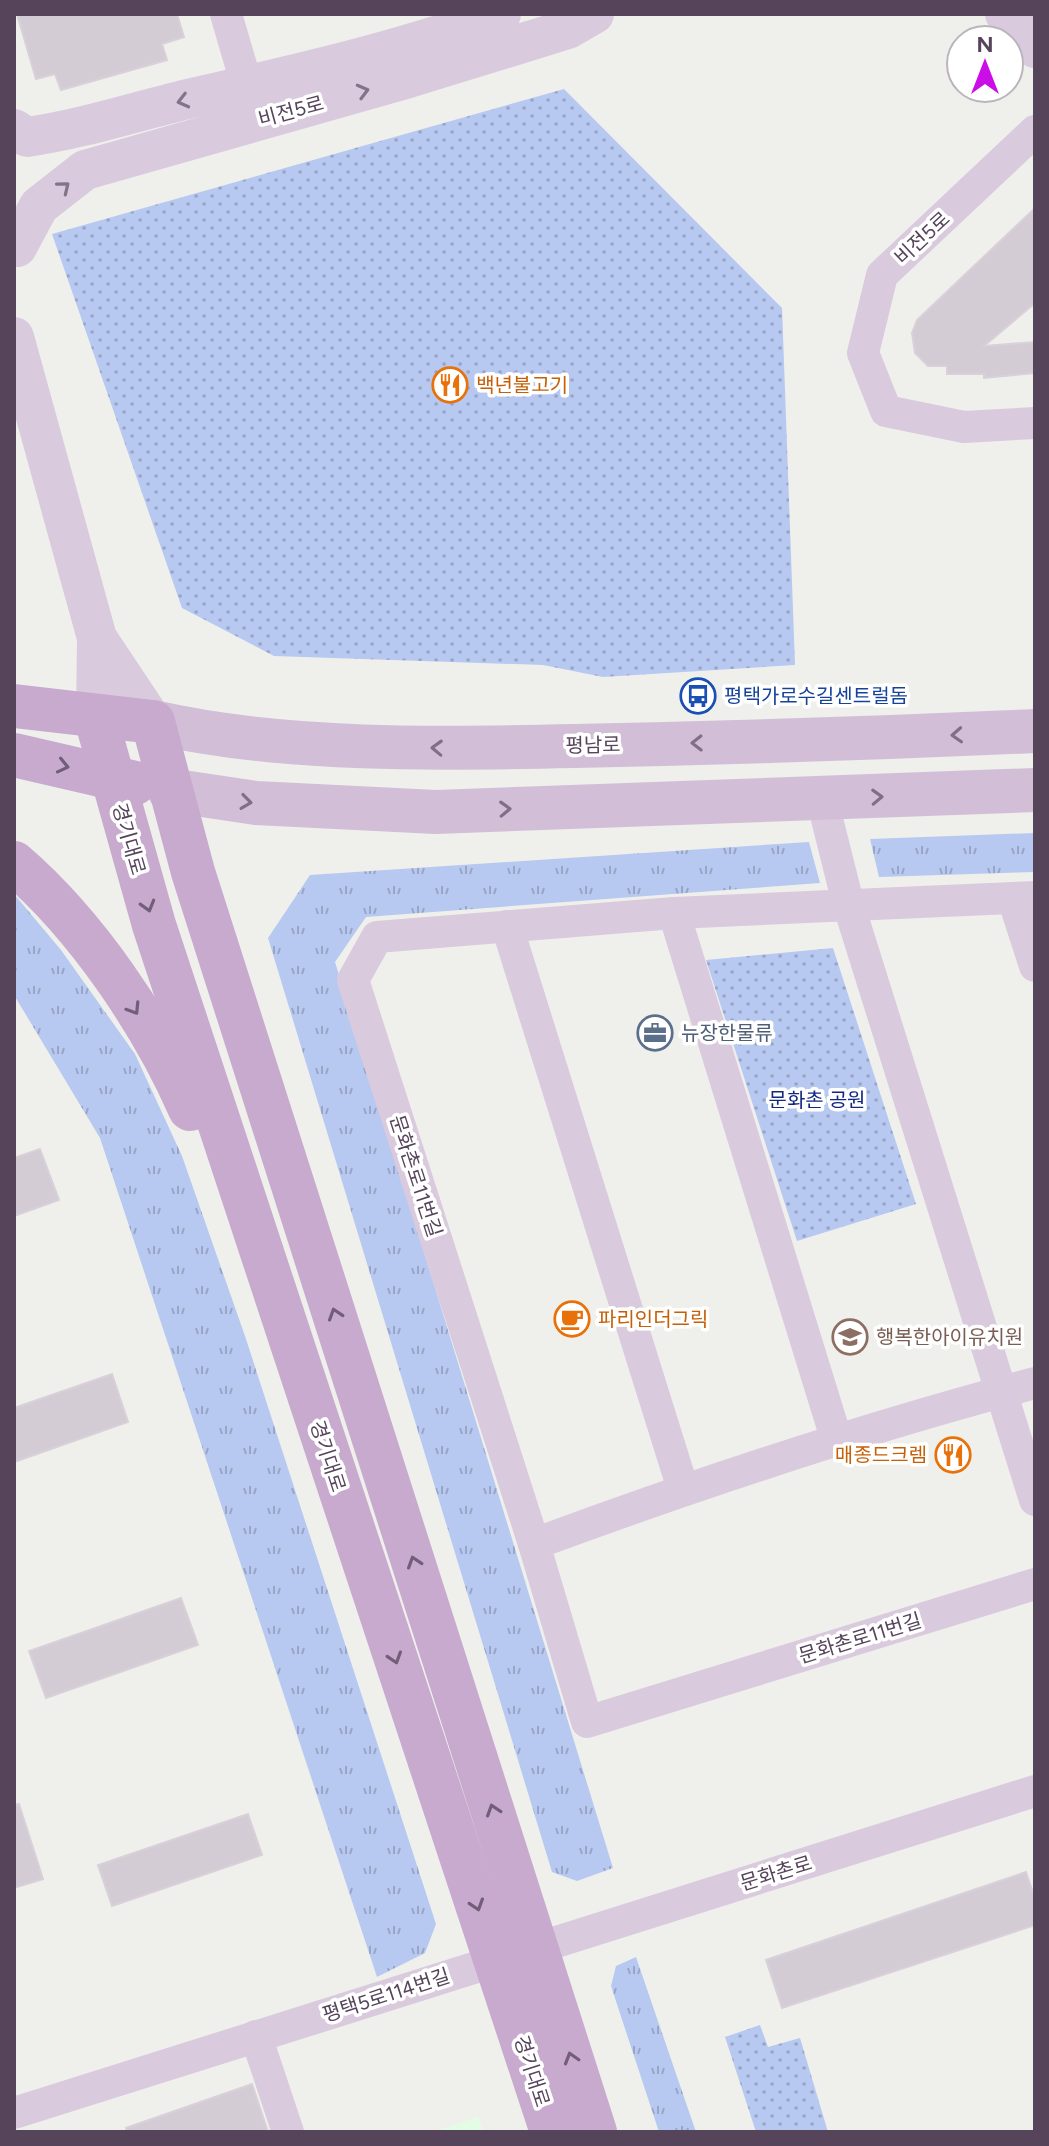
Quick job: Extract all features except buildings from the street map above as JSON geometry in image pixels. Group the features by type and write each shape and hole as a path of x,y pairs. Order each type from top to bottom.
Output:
{"main road":[{"path":"14,706 96,718 153,722"},
{"name":"경기대로","path":"96,718 158,940 264,1260 516,1954 595,2132"},
{"name":"경기대로","path":"153,722 169,790 516,1954 552,2132"},
{"name":"평남로","path":"153,722 213,736 446,748 831,741 1035,731"},
{"name":"경기대로","path":"14,755 169,790"},
{"path":"169,790 256,803 436,812 1035,790"},
{"path":"14,863 43,887 104,962 175,1074 213,1163 264,1260"}],"street":[{"path":"226,14 247,86"},
{"name":"비전5로","path":"14,129 27,137 64,131 459,30 501,14"},
{"name":"비전5로","path":"15,249 39,206 85,170 409,78 568,29 594,14"},
{"path":"1005,14 1035,48"},
{"name":"비전5로","path":"1035,131 882,275 863,353 886,411 964,427 1035,423"},
{"path":"14,337 97,638 96,718"},
{"path":"97,638 153,722"},
{"path":"822,799 848,903 1035,1500"},
{"path":"1024,897 1035,966"},
{"name":"문화촌로11번길","path":"1024,897 674,913 377,937 353,980 534,1544 587,1722 1035,1584"},
{"path":"674,913 836,1438"},
{"path":"507,926 683,1489"},
{"path":"534,1544 683,1489 836,1438 1035,1383"},
{"name":"문화촌로","path":"516,1954 1035,1791"},
{"name":"평택5로114번길","path":"14,2113 516,1954"},
{"path":"256,2036 288,2132"}],"shaded area":[{"path":"478,2117 483,2132 434,2132"}],"green space":[{"path":"564,89 782,308 795,665 603,677 543,665 274,656 182,608 52,234"},
{"path":"1035,833 1035,872 879,877 870,839"},
{"path":"809,842 820,883 366,917 335,962 613,1868 577,1881 552,1872 268,938 310,875"},
{"path":"14,894 61,950 135,1054 182,1156 245,1336 436,1924 425,1953 377,1977 100,1138 14,995"},
{"name":"문화촌 공원","path":"833,948 916,1204 797,1241 706,960"},
{"path":"636,1957 696,2132 659,2132 611,1986 616,1966"},
{"path":"760,2025 768,2047 800,2038 828,2132 756,2132 725,2037"}],"place":[{"name":"백년불고기","path":"450,385"},
{"name":"평택가로수길센트럴돔","path":"698,696"},
{"name":"뉴장한물류","path":"655,1033"},
{"name":"파리인더그릭","path":"572,1319"},
{"name":"행복한아이유치원","path":"850,1337"},
{"name":"매종드크렘","path":"953,1455"}]}
